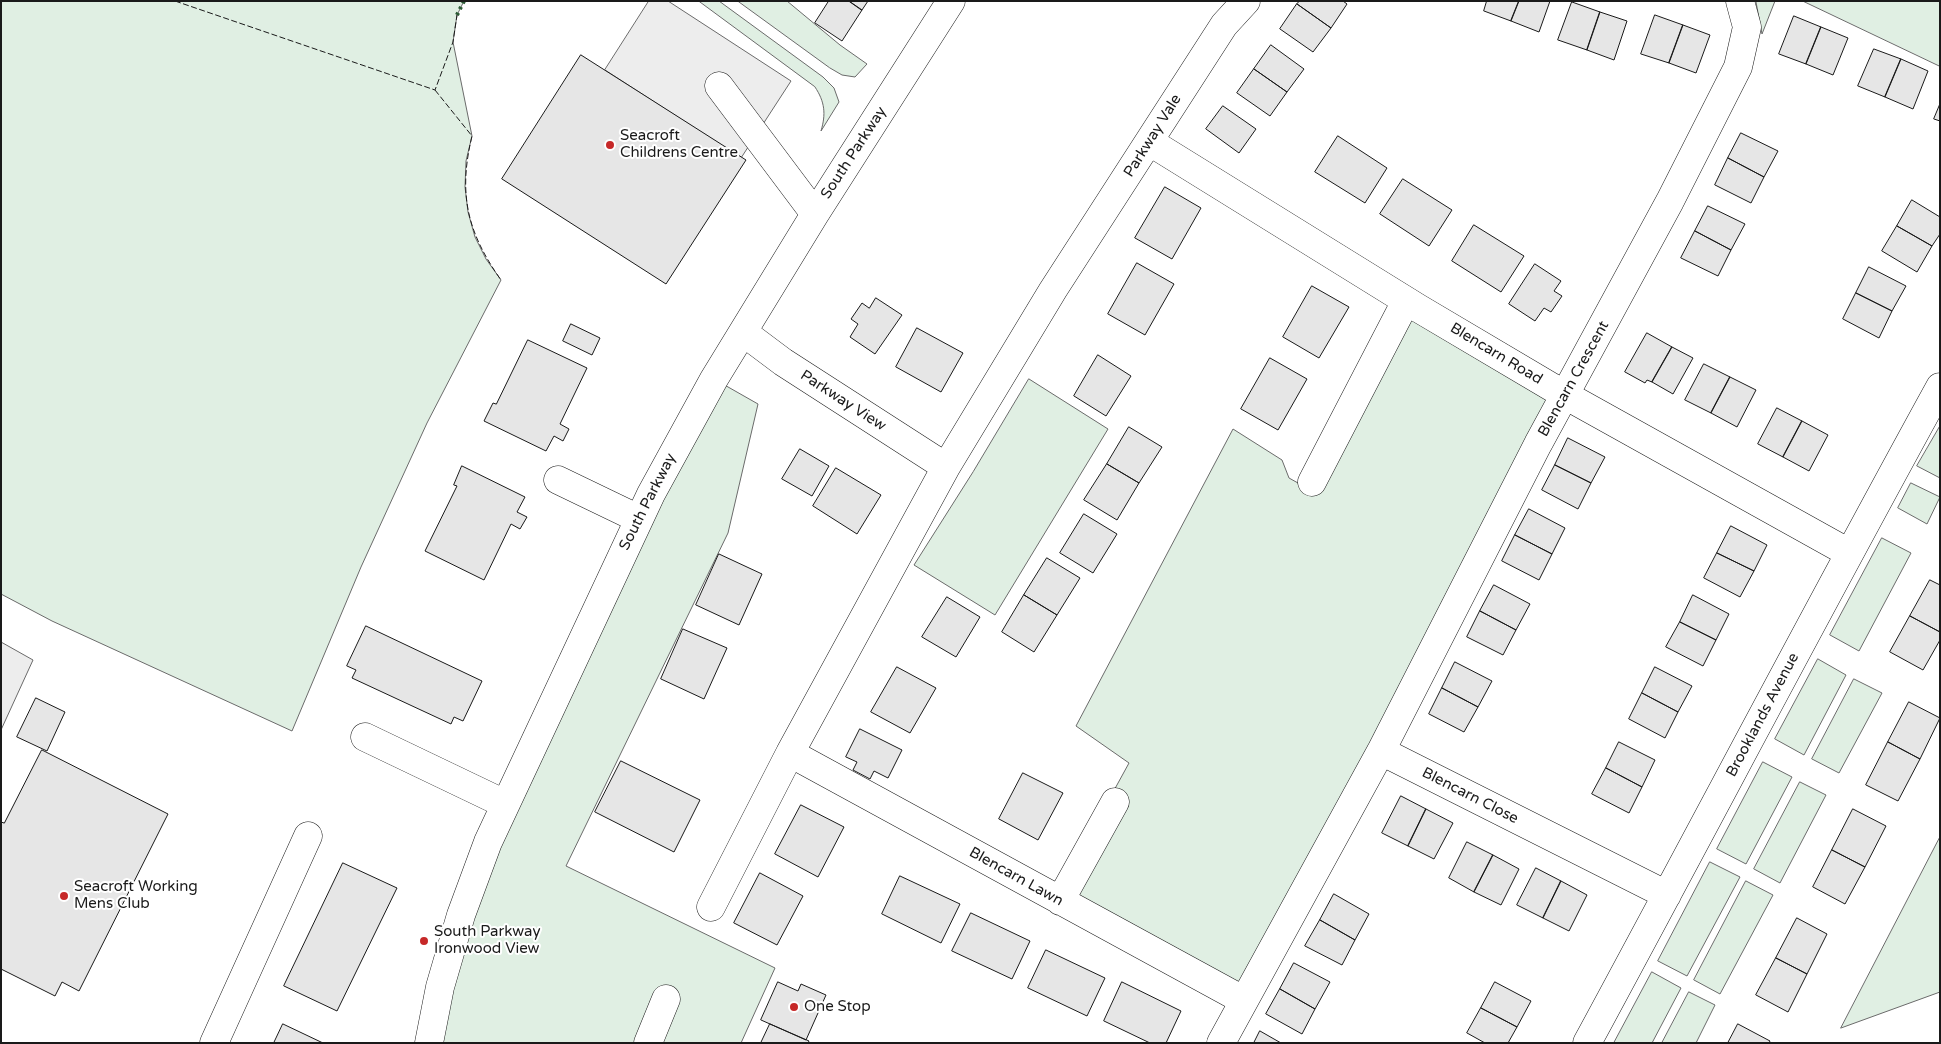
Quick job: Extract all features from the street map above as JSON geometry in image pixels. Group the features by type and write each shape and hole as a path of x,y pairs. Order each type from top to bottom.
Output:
{"street":[{"name":"South Parkway","path":"429,1043 440,987 461,915 488,842 650,494 714,379 815,214 951,1"},
{"name":"Parkway Vale","path":"946,467 1081,247 1224,25 1246,1"},
{"name":"Blencarn Crescent","path":"1380,751 1538,444 1670,201 1738,67 1747,27 1740,1"},
{"path":"719,86 815,214"},
{"name":"Blencarn Road","path":"1150,142 1406,301 1565,395 1849,553"},
{"path":"1312,482 1406,301"},
{"name":"Parkway View","path":"743,332 783,362 946,467"},
{"name":"Brooklands Avenue","path":"1587,1043 1940,387"},
{"path":"711,907 790,753 946,467"},
{"path":"558,480 639,519"},
{"path":"365,737 505,804"},
{"path":"1220,1043 1380,751"},
{"name":"Blencarn Close","path":"1380,751 1667,895"},
{"name":"Blencarn Lawn","path":"790,753 1243,1000"},
{"path":"1060,901 1115,802"},
{"path":"214,1043 308,836"},
{"path":"648,1043 666,1000"}],"green space":[{"path":"1,1 464,1 457,15 453,42 472,136 466,161 465,187 468,212 475,237 486,259 501,280 427,423 361,567 292,731 52,621 1,594"},
{"path":"699,1 719,1 823,77 834,88 839,102 821,131 824,108 815,87"},
{"path":"738,1 787,1 840,45 867,64 855,77 842,75"},
{"path":"1775,1 1762,34 1756,2"},
{"path":"1803,1 1940,1 1940,66"},
{"path":"1397,295 1565,395 1243,1000 1055,898 1129,763 1076,726 1233,429 1282,460 1289,478 1298,483"},
{"path":"714,379 758,404 728,533 566,866 775,968 741,1043 429,1043 461,915"},
{"path":"1029,379 1108,429 995,615 914,565"},
{"path":"1940,426 1940,478 1917,466"},
{"path":"1911,483 1940,497 1927,524 1898,508"},
{"path":"1882,538 1911,553 1859,651 1830,635"},
{"path":"1818,659 1846,675 1804,755 1775,739"},
{"path":"1854,679 1882,693 1839,773 1812,759"},
{"path":"1763,762 1792,777 1746,864 1717,849"},
{"path":"1800,782 1826,795 1780,883 1754,869"},
{"path":"1940,837 1940,992 1841,1028"},
{"path":"1710,862 1740,877 1687,976 1658,961"},
{"path":"1746,881 1773,895 1720,994 1694,980"},
{"path":"1652,972 1681,988 1652,1043 1614,1043"},
{"path":"1689,992 1715,1005 1696,1043 1662,1043"}],"shaded area":[{"path":"649,1 668,1 791,81 741,158 605,70"},
{"path":"1,642 33,660 1,730"}],"building":[{"path":"829,1 849,1 862,10 842,41 815,23"},
{"path":"849,1 868,1 862,10"},
{"path":"1300,1 1343,1 1347,4 1331,28 1297,4"},
{"path":"1487,1 1519,1 1511,21 1484,11"},
{"path":"1519,1 1550,1 1539,32 1511,21"},
{"path":"1572,2 1600,12 1587,50 1558,40"},
{"path":"1297,4 1331,28 1313,52 1280,29"},
{"path":"1600,12 1627,21 1614,60 1587,50"},
{"path":"1655,15 1683,25 1669,63 1641,54"},
{"path":"1794,16 1821,27 1806,64 1779,54"},
{"path":"1683,25 1710,35 1696,73 1669,63"},
{"path":"1821,27 1848,38 1833,75 1806,64"},
{"path":"1271,45 1304,69 1287,92 1254,69"},
{"path":"1874,49 1901,59 1885,97 1858,86"},
{"path":"581,55 746,160 666,284 502,179"},
{"path":"1901,59 1928,71 1913,109 1885,97"},
{"path":"1254,69 1287,92 1270,116 1237,93"},
{"path":"1940,104 1940,121 1934,119"},
{"path":"1223,106 1256,129 1239,153 1206,129"},
{"path":"1741,133 1778,151 1764,177 1728,158"},
{"path":"1338,136 1387,168 1365,203 1315,172"},
{"path":"1728,158 1764,177 1751,203 1715,185"},
{"path":"1403,179 1452,210 1429,246 1380,214"},
{"path":"1165,187 1201,208 1172,259 1135,238"},
{"path":"1912,200 1940,217 1940,234 1932,246 1897,226"},
{"path":"1708,206 1745,224 1731,250 1695,231"},
{"path":"1474,225 1524,256 1501,292 1452,261"},
{"path":"1897,226 1932,246 1917,272 1882,251"},
{"path":"1695,231 1731,250 1718,276 1681,258"},
{"path":"1137,263 1174,284 1145,335 1108,314"},
{"path":"1535,264 1561,281 1554,291 1562,296 1551,312 1544,308 1535,321 1509,304"},
{"path":"1869,267 1906,286 1892,311 1856,293"},
{"path":"1312,286 1349,307 1319,358 1283,337"},
{"path":"1856,293 1892,311 1879,338 1843,319"},
{"path":"876,298 902,315 875,354 850,337 858,324 851,319 862,303 869,308"},
{"path":"571,324 600,338 592,355 563,341"},
{"path":"917,328 963,353 941,392 896,367"},
{"path":"1647,333 1672,347 1652,382 1647,380 1645,383 1625,372"},
{"path":"528,340 587,368 560,424 569,429 563,441 554,436 546,451 484,421 493,403 496,404"},
{"path":"1672,347 1693,358 1673,394 1652,382"},
{"path":"1098,355 1131,376 1106,416 1074,396"},
{"path":"1270,358 1307,379 1278,430 1241,409"},
{"path":"1704,364 1730,377 1711,413 1685,400"},
{"path":"1730,377 1756,390 1737,427 1711,413"},
{"path":"1777,408 1802,421 1783,457 1758,444"},
{"path":"1802,421 1828,435 1809,471 1783,457"},
{"path":"1129,427 1162,447 1139,483 1107,464"},
{"path":"1568,438 1605,457 1591,483 1555,465"},
{"path":"800,449 829,466 812,496 782,479"},
{"path":"1107,464 1139,483 1117,520 1084,500"},
{"path":"1555,465 1591,483 1578,509 1542,490"},
{"path":"462,466 525,497 517,512 527,517 520,529 511,524 484,580 425,551 457,486 454,485"},
{"path":"836,468 881,495 857,534 813,506"},
{"path":"1529,509 1565,528 1552,554 1515,535"},
{"path":"1084,514 1117,534 1093,573 1060,553"},
{"path":"1731,526 1767,545 1754,571 1717,553"},
{"path":"1515,535 1552,554 1539,580 1502,561"},
{"path":"1717,553 1754,571 1740,597 1704,578"},
{"path":"719,554 762,574 739,625 696,605"},
{"path":"1047,558 1080,578 1057,615 1024,595"},
{"path":"1930,580 1940,585 1940,632 1910,616"},
{"path":"1494,585 1530,604 1516,630 1480,611"},
{"path":"1024,595 1057,615 1034,652 1002,632"},
{"path":"1693,595 1729,614 1716,640 1680,622"},
{"path":"947,597 980,617 956,657 922,637"},
{"path":"1480,611 1516,630 1503,655 1467,637"},
{"path":"1910,616 1940,632 1940,640 1923,670 1890,652"},
{"path":"1680,622 1716,640 1703,666 1666,647"},
{"path":"366,626 482,681 463,721 454,717 451,724 352,678 356,670 347,666"},
{"path":"683,629 727,648 704,699 661,679"},
{"path":"1455,662 1492,681 1478,707 1442,688"},
{"path":"897,667 936,688 910,733 871,712"},
{"path":"1655,667 1692,686 1678,712 1642,693"},
{"path":"1442,688 1478,707 1464,732 1429,714"},
{"path":"1642,693 1678,712 1665,738 1629,719"},
{"path":"36,698 65,712 47,751 17,737"},
{"path":"1909,702 1940,718 1920,759 1888,742"},
{"path":"860,729 902,750 888,778 874,771 870,779 853,770 857,762 846,757"},
{"path":"1619,742 1655,760 1642,787 1606,768"},
{"path":"1888,742 1920,759 1898,801 1866,785"},
{"name":"Seacroft Working Mens Club","path":"42,750 168,814 79,991 62,982 55,996 1,969 1,822 4,823"},
{"path":"621,761 700,800 674,852 595,812"},
{"path":"1606,768 1642,787 1629,813 1592,794"},
{"path":"1023,773 1063,793 1038,840 999,819"},
{"path":"1401,796 1426,809 1408,846 1382,833"},
{"path":"801,805 844,827 818,877 775,854"},
{"path":"1426,809 1453,823 1434,859 1408,846"},
{"path":"1853,809 1886,826 1865,867 1832,850"},
{"path":"1467,842 1493,855 1474,892 1449,878"},
{"path":"1832,850 1865,867 1845,904 1813,887"},
{"path":"1493,855 1519,869 1501,905 1474,892"},
{"path":"343,863 397,888 337,1011 284,986"},
{"path":"1536,868 1561,881 1543,918 1517,905"},
{"path":"760,873 803,896 777,945 734,923"},
{"path":"900,876 960,904 941,943 882,914"},
{"path":"1561,881 1587,895 1569,931 1543,918"},
{"path":"1334,894 1369,914 1355,940 1320,920"},
{"path":"971,913 1030,941 1012,979 952,951"},
{"path":"1797,918 1827,934 1807,974 1776,958"},
{"path":"1320,920 1355,940 1342,965 1305,946"},
{"path":"1046,950 1105,978 1087,1016 1028,988"},
{"path":"1776,958 1807,974 1788,1012 1756,995"},
{"path":"1294,963 1330,982 1315,1009 1280,989"},
{"name":"One Stop","path":"778,982 798,991 801,984 826,995 806,1040 761,1020"},
{"path":"1122,982 1181,1011 1166,1043 1150,1043 1104,1021"},
{"path":"1495,982 1531,1001 1517,1027 1481,1008"},
{"path":"1280,989 1315,1009 1302,1034 1266,1014"},
{"path":"1481,1008 1517,1027 1508,1043 1485,1043 1467,1033"},
{"path":"283,1024 323,1043 274,1043"},
{"path":"770,1024 809,1041 808,1043 761,1043"},
{"path":"1738,1024 1770,1041 1769,1043 1728,1043"},
{"path":"1260,1031 1281,1043 1254,1043"}],"hedge":[{"path":"457,15 464,1"}],"fence":[{"path":"175,1 435,90 453,42 457,15"},
{"path":"435,90 472,136 466,176 468,212 480,245 501,280"}],"place":[{"name":"Seacroft Childrens Centre","path":"610,145"},
{"name":"Seacroft Working Mens Club","path":"64,896"},
{"name":"South Parkway Ironwood View","path":"424,941"},
{"name":"One Stop","path":"794,1007"}]}
